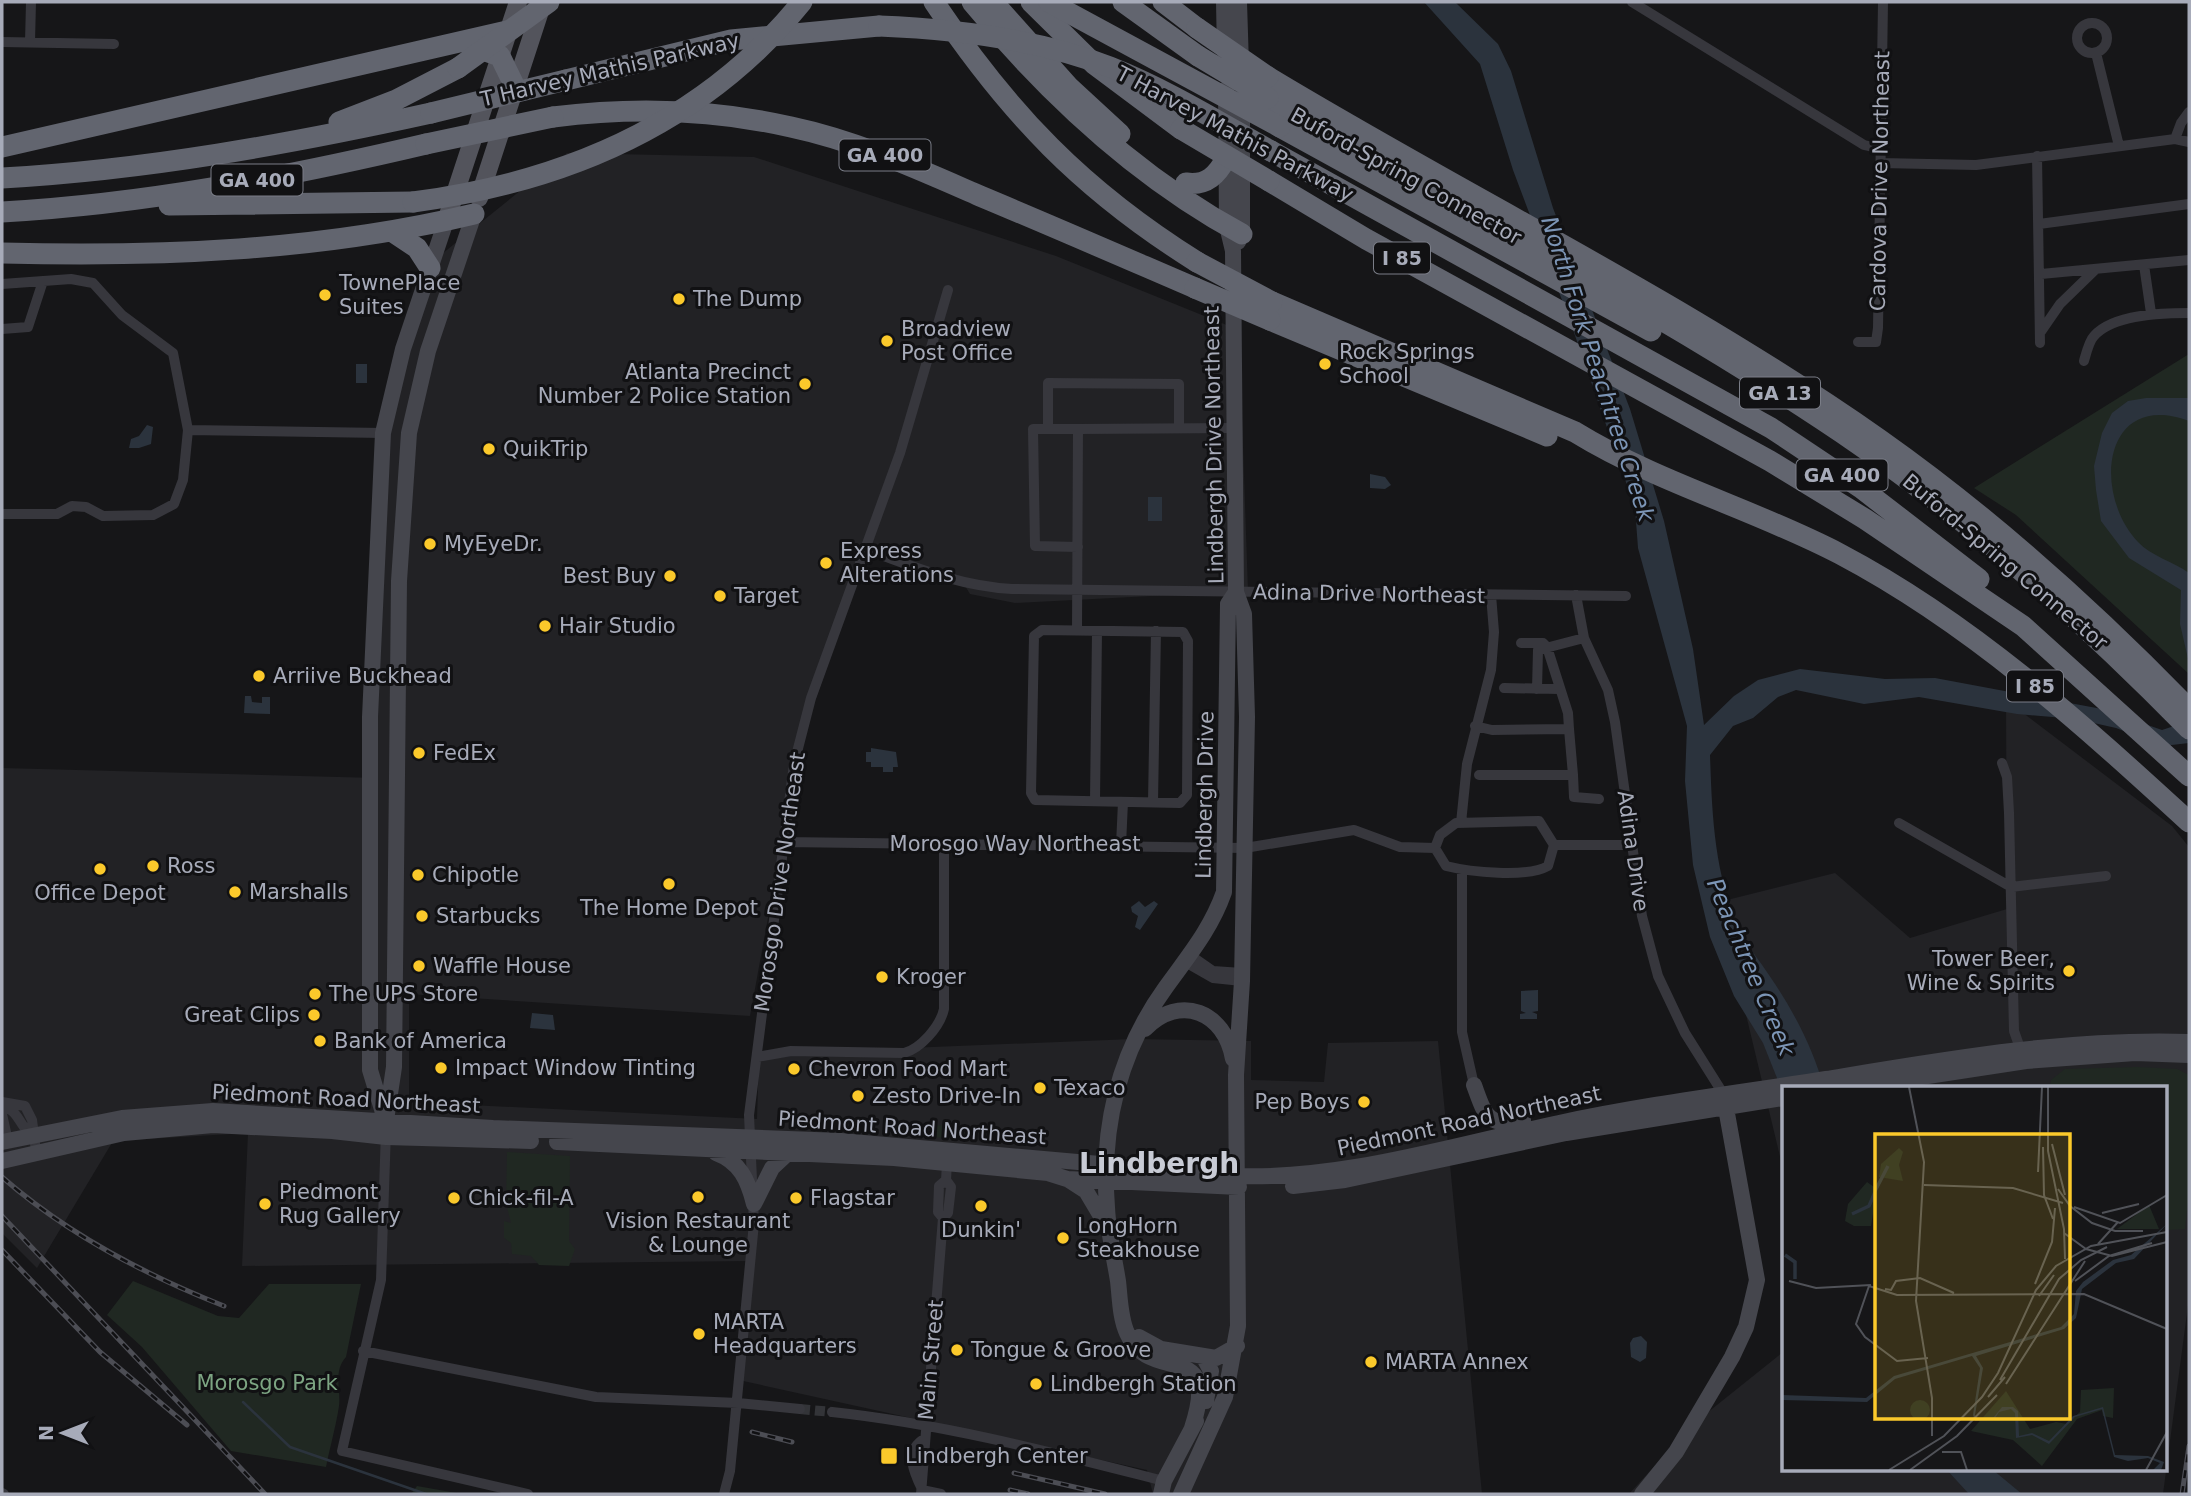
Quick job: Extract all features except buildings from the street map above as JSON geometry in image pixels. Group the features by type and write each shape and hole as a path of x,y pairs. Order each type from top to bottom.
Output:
{"highway":[{"path":"256,147 354,117 458,68 549,2"},
{"path":"86,205 296,206 413,202 518,183 571,166 621,144 671,116 719,82 756,50 802,2"},
{"name":"I 85","path":"934,2 976,63 1037,135 1105,199 1271,311 1575,432 1615,457 1840,554 1895,584 1979,643 2089,731 2189,822"},
{"path":"972,2 1038,78 1082,120 1139,166 1234,228"},
{"path":"993,2 1069,88 1115,130 1186,183 1234,228"},
{"name":"I 85","path":"1031,2 1094,65 1181,129 1366,239 1652,394 1865,519 2023,626 2189,776"},
{"path":"1049,2 1512,257 1632,312"},
{"name":"Buford-Spring Connector","path":"1123,2 1198,56 1268,87 1496,208 1761,362 1881,440 2080,600 2189,729"},
{"name":"Buford-Spring Connector","path":"1163,2 1268,87 1632,312 1804,408 1924,493 2189,709"},
{"path":"1172,2 1197,28"},
{"name":"T Harvey Mathis Parkway","path":"2,178 126,167 332,135 730,40 879,26 1011,40 1110,67 1198,110 1770,428 1861,488 1995,592 2023,626"},
{"path":"2,147 112,124 508,31"},
{"path":"457,41 500,56 510,71 515,87"},
{"name":"T Harvey Mathis Parkway","path":"2,212 86,205 242,183 553,117 610,112 683,112 757,120 827,136 897,160 1195,288 1271,311 1587,453 1615,457"},
{"path":"1186,183 1203,184 1212,178 1227,158"},
{"path":"2,253 211,253 393,232 474,214"},
{"path":"393,232 417,248 430,268"}],"main road":[{"path":"386,1129 370,1070 370,717 383,433 396,372 518,2"},
{"path":"386,1129 394,1067 398,608 409,433 422,369 543,2"},
{"name":"Lindbergh Drive Northeast","path":"1224,2 1227,158 1234,228"},
{"name":"Lindbergh Drive Northeast","path":"1236,1075 1242,977 1247,703 1244,614 1236,592 1234,228 1239,2"},
{"name":"Lindbergh Drive","path":"1192,1428 1200,1403 1200,1384 1197,1378 1183,1368 1150,1357 1133,1344 1124,1323 1110,1233 1106,1164 1113,1103 1128,1051 1146,1016 1210,928 1224,892 1227,847 1228,604 1236,592"},
{"path":"1128,1051 1159,1017 1178,1011 1198,1013 1223,1030 1231,1046 1236,1075 1237,1346 1225,1397 1181,1494"},
{"name":"Piedmont Road Northeast","path":"1820,1086 2020,1048 2128,1040 2189,1042"},
{"name":"Piedmont Road Northeast","path":"1853,1086 1870,1078 2026,1061 2135,1054 2189,1055"},
{"path":"1474,1085 1483,1111 1498,1123 1570,1110 1604,1114"},
{"path":"1471,1141 1480,1119 1474,1085"},
{"name":"Piedmont Road Northeast","path":"2,1161 124,1133 213,1125 332,1131 386,1129 751,1145 872,1143 1106,1164 1236,1181 1315,1174 1604,1114 1782,1092"},
{"name":"Piedmont Road Northeast","path":"1752,1097 1782,1098"},
{"path":"1642,1494 1676,1452 1732,1357 1746,1327 1757,1280 1725,1101"},
{"name":"Piedmont Road Northeast","path":"5,1142 122,1118 213,1111 386,1129 709,1150 751,1145 787,1154 946,1172 1048,1173 1067,1179 1106,1181 1236,1181 1317,1185 1725,1101"},
{"path":"709,1150 731,1159 738,1166 748,1183 754,1204"},
{"path":"754,1204 772,1168 787,1154"},
{"path":"1067,1179 1086,1191 1110,1233"},
{"path":"1124,1323 1152,1346 1220,1357 1237,1346"},
{"name":"Lindbergh Drive","path":"1163,1488 1206,1400 1211,1368 1203,1356"}],"street":[{"path":"30,42 31,2"},
{"path":"1632,2 1864,145 1881,149"},
{"name":"Cardova Drive Northeast","path":"1858,342 1876,342 1883,2"},
{"path":"2,43 114,44"},
{"path":"2096,53 2119,146"},
{"path":"1881,163 1954,166 2183,140 2180,123 2189,112"},
{"path":"2038,156 2040,338 2060,304 2095,270"},
{"path":"2039,224 2189,204"},
{"path":"2041,274 2189,260"},
{"path":"2144,265 2151,313"},
{"path":"2,284 71,278 93,283 122,315 173,353 188,430 183,480 174,505 164,512 103,516 86,506 72,506 57,513 2,514"},
{"path":"2,329 27,327 43,281"},
{"name":"Morosgo Drive Northeast","path":"723,1494 730,1471 751,1276 754,1204 749,1115 784,842 802,728 900,453 948,290"},
{"path":"2084,361 2094,336 2114,324 2151,313 2189,313"},
{"path":"1048,429 1048,383 1179,384 1179,428"},
{"path":"1078,547 1035,546 1032,429 1235,428"},
{"path":"1077,631 1078,429"},
{"path":"188,430 383,433"},
{"name":"Adina Drive Northeast","path":"865,549 964,584 1012,589 1626,596"},
{"path":"1461,823 1467,764 1491,670 1491,595"},
{"name":"Adina Drive","path":"1576,596 1584,638 1608,690 1642,916 1658,976 1685,1033 1725,1101"},
{"path":"1042,630 1097,631 1182,632 1188,641 1187,795 1180,803 1035,800 1031,793 1034,636 1042,630"},
{"path":"1094,801 1097,631"},
{"path":"1153,802 1156,631"},
{"path":"1537,689 1538,650 1584,638"},
{"path":"1521,643 1543,643 1547,647 1568,713 1574,797 1599,799"},
{"path":"1504,688 1559,689"},
{"path":"1475,726 1492,730 1569,729"},
{"path":"2002,763 2007,777 2014,1031 2020,1048"},
{"path":"1479,775 1573,775"},
{"path":"1121,845 1123,802"},
{"path":"1539,821 1554,845 1548,866 1536,871 1462,870 1447,866 1435,848 1440,835 1449,826 1461,823 1539,821"},
{"path":"1899,822 1949,849 1994,880 2011,887 2106,876"},
{"name":"Morosgo Way Northeast","path":"784,842 1245,848 1354,830 1400,847 1435,848"},
{"path":"757,1057 791,1051 904,1053 918,1047 937,1024 944,1009 944,844"},
{"path":"1554,845 1631,845"},
{"path":"1462,870 1462,1032 1474,1085"},
{"path":"1188,959 1213,971 1242,977"},
{"path":"2,1103 21,1119 31,1135 36,1152"},
{"path":"2,1114 5,1142"},
{"path":"386,1129 381,1280 342,1451 528,1494"},
{"name":"Main Street","path":"922,1492 943,1218 938,1212 939,1186 946,1172"},
{"path":"363,1351 588,1396 738,1403 800,1409"},
{"path":"831,1412 926,1424 1121,1468 1163,1488"},
{"path":"922,1492 941,1494"}],"shaded area":[{"path":"567,153 754,157 1056,256 1239,330 1248,591 1015,603 970,594 964,584 870,547 800,743 750,1016 409,994 409,1102 757,1119 759,1054 1133,1039 1251,1041 1251,1080 1324,1082 1328,1043 1438,1041 1482,1494 1153,1494 1147,1470 734,1379 751,1261 242,1266 248,1133 113,1141 37,1268 2,1233 2,768 376,778 380,533 391,425 427,266"},
{"path":"2006,700 2172,826 2189,847 2189,1298 2166,1471 2166,1086 1782,1086 1782,1165 1719,902 1835,873 1910,938 2007,909"},
{"path":"1782,1353 1782,1472 2166,1472 2163,1494 1629,1494 1692,1425"}],"green space":[{"path":"2189,354 2189,674 2016,515 1974,488"},
{"path":"2137,1067 2177,1069 2189,1075 2189,1194 2185,1229 2166,1230 2166,1086 2050,1086 2051,1080 2065,1069"},
{"path":"934,1125 964,1127 966,1140 933,1137"},
{"path":"507,1152 570,1156 569,1241 575,1249 569,1266 539,1265 531,1256 512,1254 511,1243 504,1238 504,1221 511,1223 506,1203"},
{"name":"Morosgo Park","path":"133,1281 218,1316 239,1318 269,1284 361,1284 346,1357 340,1368 339,1406 326,1467 231,1451 142,1347 107,1315"},
{"path":"417,1486 462,1494 411,1494"}],"water":[{"path":"1424,2 1455,2 1498,44 1511,71 1553,208 1630,409 1664,521 1693,649 1704,725 1734,696 1758,680 1800,669 1885,679 1935,678 2102,709 2162,730 2189,721 2189,743 2163,746 2116,728 2076,719 2017,714 1919,697 1864,704 1796,690 1778,697 1753,718 1733,726 1710,755 1713,821 1724,886 1742,935 1795,1017 1823,1086 1782,1086 1782,1090 1763,1043 1734,996 1710,937 1693,865 1685,781 1687,726 1638,548 1635,508 1571,324 1513,170 1480,64"},
{"path":"356,364 367,364 367,383 356,383"},
{"path":"2146,398 2189,398 2189,421 2160,415 2139,419 2123,432 2114,451 2111,473 2114,498 2123,521 2138,542 2189,573 2189,663 2180,624 2181,590 2129,558 2101,521 2094,466 2102,433 2112,413 2128,401"},
{"path":"147,425 153,427 151,444 129,448 131,439 139,436"},
{"path":"1370,474 1385,477 1391,485 1385,489 1370,488"},
{"path":"1148,497 1162,497 1162,521 1148,521"},
{"path":"245,696 251,696 252,702 262,703 262,697 270,697 270,714 244,713"},
{"path":"871,748 896,752 898,767 893,767 893,772 883,772 883,767 871,767 871,762 866,762 866,752 871,752"},
{"path":"1139,901 1145,907 1154,901 1158,904 1140,930 1135,927 1138,916 1132,912 1131,907"},
{"path":"1538,990 1538,1011 1532,1012 1537,1014 1537,1019 1520,1019 1520,1014 1526,1013 1521,1011 1521,991"},
{"path":"532,1013 553,1015 555,1030 530,1028"},
{"path":"1641,1336 1647,1342 1646,1358 1640,1362 1631,1357 1630,1343 1633,1338"},
{"path":"1949,1472 1995,1472 2022,1494 1969,1494"}],"waterway":[{"path":"243,1402 290,1447 426,1494"}],"tunnel":[{"path":"800,1409 832,1412"}],"railway":[{"path":"2,1177 53,1217 107,1251 224,1306"},
{"path":"2,1216 265,1494"},
{"path":"2,1250 100,1352 187,1425"},
{"path":"752,1432 792,1442"},
{"path":"2182,1494 2189,1446"},
{"path":"1014,1473 1105,1494"},
{"path":"1010,1490 1028,1494"}],"place":[{"name":"TownePlace Suites","path":"325,295"},
{"name":"The Dump","path":"679,299"},
{"name":"Broadview Post Office","path":"887,341"},
{"name":"Rock Springs School","path":"1325,364"},
{"name":"Atlanta Precinct Number 2 Police Station","path":"805,384"},
{"name":"QuikTrip","path":"489,449"},
{"name":"MyEyeDr.","path":"430,544"},
{"name":"Express Alterations","path":"826,563"},
{"name":"Best Buy","path":"670,576"},
{"name":"Target","path":"720,596"},
{"name":"Hair Studio","path":"545,626"},
{"name":"Arriive Buckhead","path":"259,676"},
{"name":"FedEx","path":"419,753"},
{"name":"Ross","path":"153,866"},
{"name":"Office Depot","path":"100,869"},
{"name":"Chipotle","path":"418,875"},
{"name":"The Home Depot","path":"669,884"},
{"name":"Marshalls","path":"235,892"},
{"name":"Starbucks","path":"422,916"},
{"name":"Waffle House","path":"419,966"},
{"name":"Tower Beer, Wine & Spirits","path":"2069,971"},
{"name":"Kroger","path":"882,977"},
{"name":"The UPS Store","path":"315,994"},
{"name":"Great Clips","path":"314,1015"},
{"name":"Bank of America","path":"320,1041"},
{"name":"Impact Window Tinting","path":"441,1068"},
{"name":"Chevron Food Mart","path":"794,1069"},
{"name":"Texaco","path":"1040,1088"},
{"name":"Zesto Drive-In","path":"858,1096"},
{"name":"Pep Boys","path":"1364,1102"},
{"name":"Vision Restaurant & Lounge","path":"698,1197"},
{"name":"Chick-fil-A","path":"454,1198"},
{"name":"Flagstar","path":"796,1198"},
{"name":"Piedmont Rug Gallery","path":"265,1204"},
{"name":"Dunkin'","path":"981,1206"},
{"name":"LongHorn Steakhouse","path":"1063,1238"},
{"name":"MARTA Headquarters","path":"699,1334"},
{"name":"Tongue & Groove","path":"957,1350"},
{"name":"MARTA Annex","path":"1371,1362"},
{"name":"Lindbergh Station","path":"1036,1384"},
{"name":"Lindbergh Center","path":"889,1456"}],"district":[{"name":"Lindbergh","path":"1159,1163"}],"water label":[{"name":"North Fork Peachtree Creek","path":"1598,369"},
{"name":"Peachtree Creek","path":"1751,967"}]}
